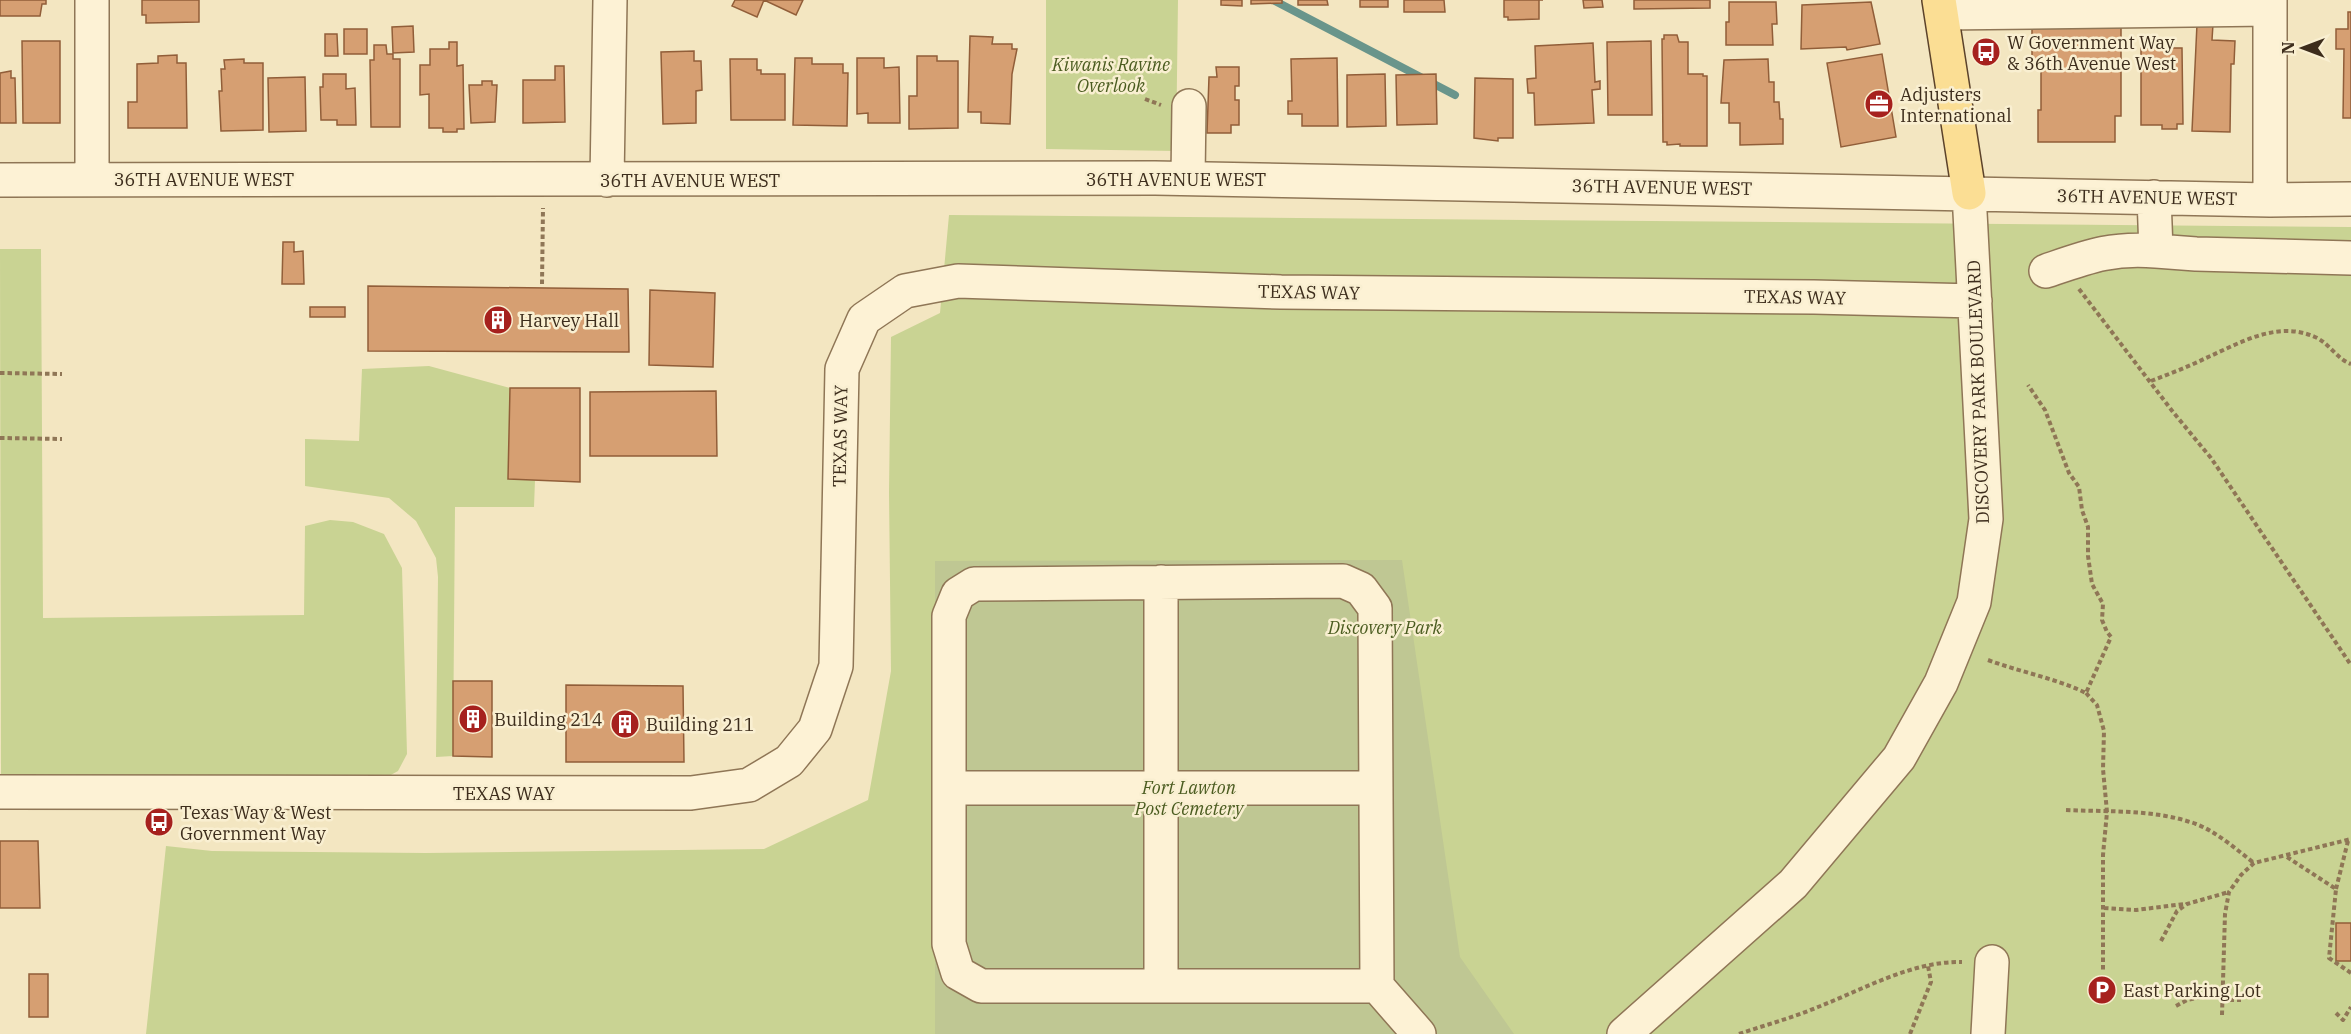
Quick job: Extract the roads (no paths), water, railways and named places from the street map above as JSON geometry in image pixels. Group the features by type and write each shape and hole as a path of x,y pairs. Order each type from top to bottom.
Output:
{"main road":[{"path":"1941,6 1969,193"}],"street":[{"path":"92,0 92,179"},
{"path":"607,180 610,0"},
{"path":"1941,6 2270,5 2270,200"},
{"path":"1188,178 1189,106"},
{"name":"36TH AVENUE WEST","path":"0,180 1188,178 2270,200 2351,199"},
{"name":"DISCOVERY PARK BOULEVARD","path":"1624,1034 1793,884 1899,758 1941,683 1974,602 1986,519 1969,193"},
{"path":"2154,197 2156,251"},
{"path":"2053,269 2095,254 2122,249 2196,254 2351,258"},
{"name":"TEXAS WAY","path":"0,792 691,793 749,785 789,761 815,729 836,666 842,369 864,319 905,291 958,281 1281,292 1975,301"},
{"path":"1377,986 981,986 958,973 950,944 950,616 958,594 974,584 1343,581 1361,589 1375,608 1377,986 1419,1034"},
{"path":"1161,582 1161,986"},
{"path":"950,788 1376,788"},
{"path":"1981,962 1988,1034"}],"waterway":[{"path":"1273,0 1455,95"}],"place":[{"name":"W Government Way & 36th Avenue West","path":"1986,52"},
{"name":"Adjusters International","path":"1879,104"},
{"name":"Harvey Hall","path":"498,320"},
{"name":"Building 214","path":"473,719"},
{"name":"Building 211","path":"625,724"},
{"name":"Texas Way & West Government Way","path":"159,822"},
{"name":"East Parking Lot","path":"2102,990"}],"park label":[{"name":"Kiwanis Ravine Overlook","path":"1111,74"},
{"name":"Discovery Park","path":"1385,627"},
{"name":"Fort Lawton Post Cemetery","path":"1189,797"}]}
